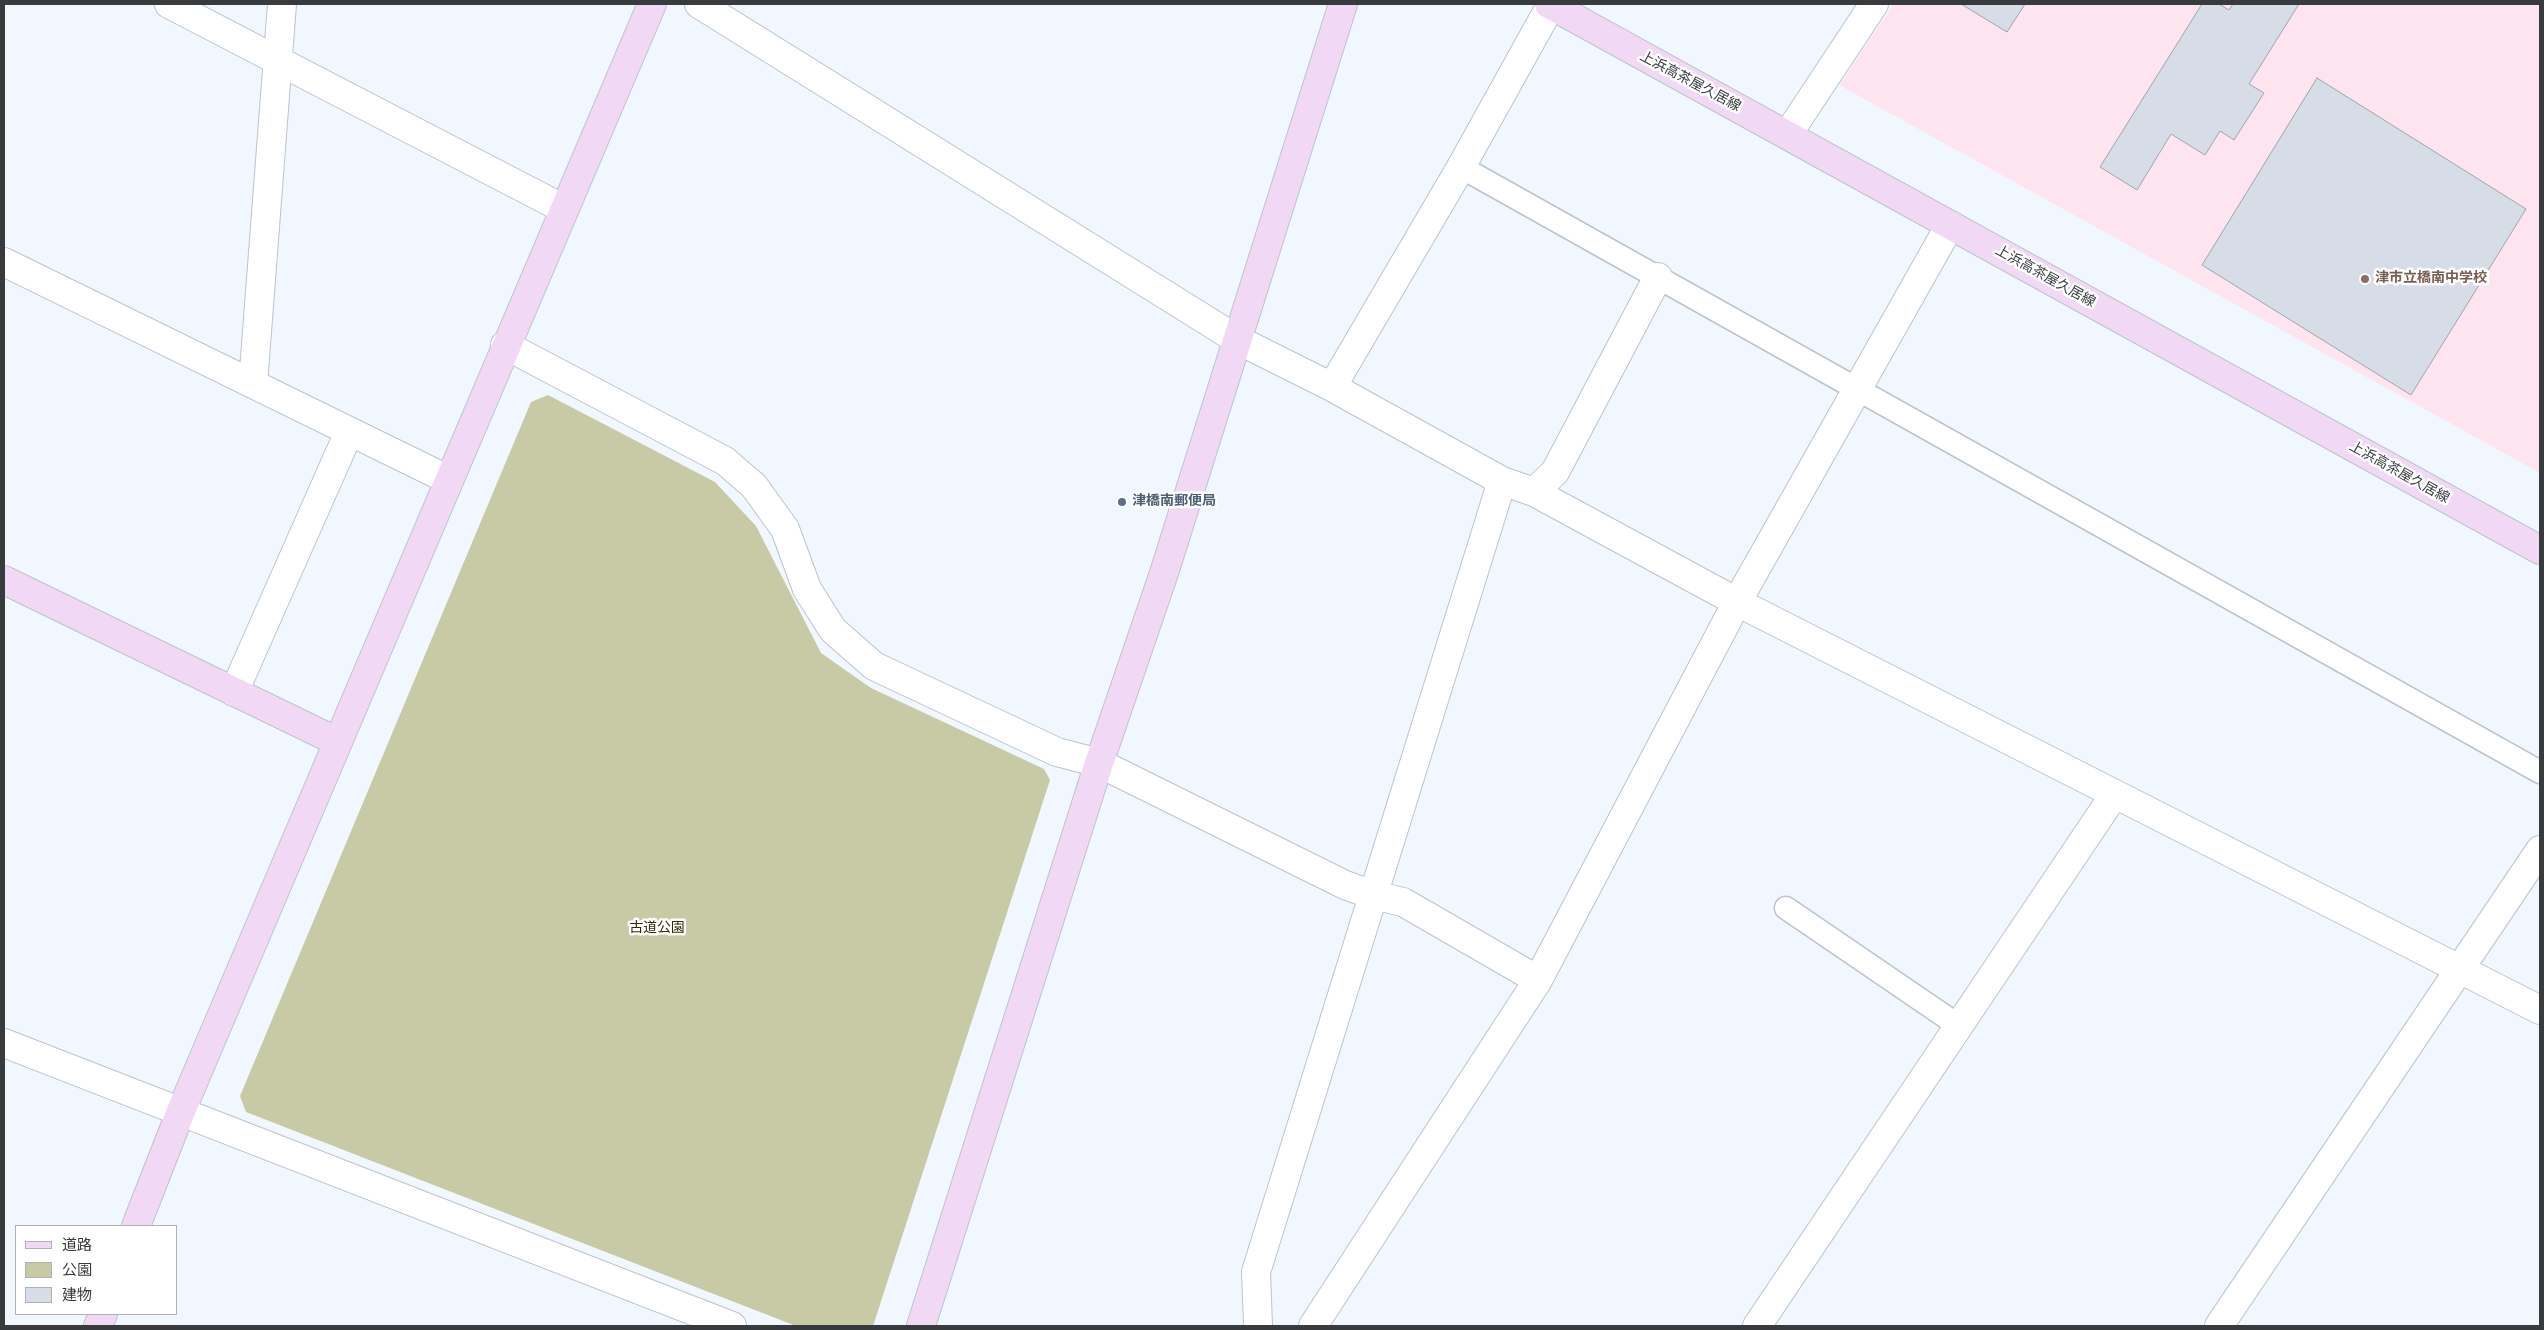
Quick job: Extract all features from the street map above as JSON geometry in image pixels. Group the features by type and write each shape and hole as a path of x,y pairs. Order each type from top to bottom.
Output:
{"street":[{"path":"169,4 564,210"},
{"path":"253,384 282,4"},
{"path":"136,1225 181,1111 652,4"},
{"path":"699,4 1238,340 1332,388 1502,480 1534,492 1737,602 2540,1010"},
{"path":"921,1326 1099,763 1164,573 1343,4"},
{"path":"1332,388 1461,167 1550,4"},
{"name":"上浜高茶屋久居線","path":"1550,4 2540,550"},
{"path":"1788,134 1874,4"},
{"path":"1313,1326 1538,980 1737,602 1950,225"},
{"path":"4,262 449,480"},
{"path":"1534,492 1554,472 1658,277"},
{"path":"505,346 725,461 754,486 785,529 807,589 832,630 874,666 1057,752 1099,763 1344,884 1373,895 1403,902 1538,980"},
{"path":"234,692 349,432"},
{"path":"1258,1326 1256,1272 1502,480"},
{"path":"4,580 338,742"},
{"path":"1757,1326 2114,795"},
{"path":"2219,1326 2540,850"},
{"path":"4,1043 732,1326"}],"lane":[{"path":"1461,167 2540,772"},
{"path":"1786,908 1959,1026"}],"shaded area":[{"name":"津市立橋南中学校","path":"1894,4 2540,4 2540,473 1839,85"}],"green space":[{"name":"古道公園","path":"548,395 715,482 756,526 821,653 871,688 1044,769 1050,780 873,1326 796,1326 246,1112 240,1096 531,402"}],"building":[{"path":"1961,4 2025,4 2007,32"},
{"path":"2202,4 2219,4 2229,10 2233,4 2299,4 2249,84 2264,93 2234,140 2220,131 2205,155 2171,134 2137,190 2100,167"},
{"path":"2317,78 2526,209 2411,395 2202,265"}],"place":[{"name":"津市立橋南中学校","path":"2365,279"},
{"name":"津橋南郵便局","path":"1122,502"}]}
